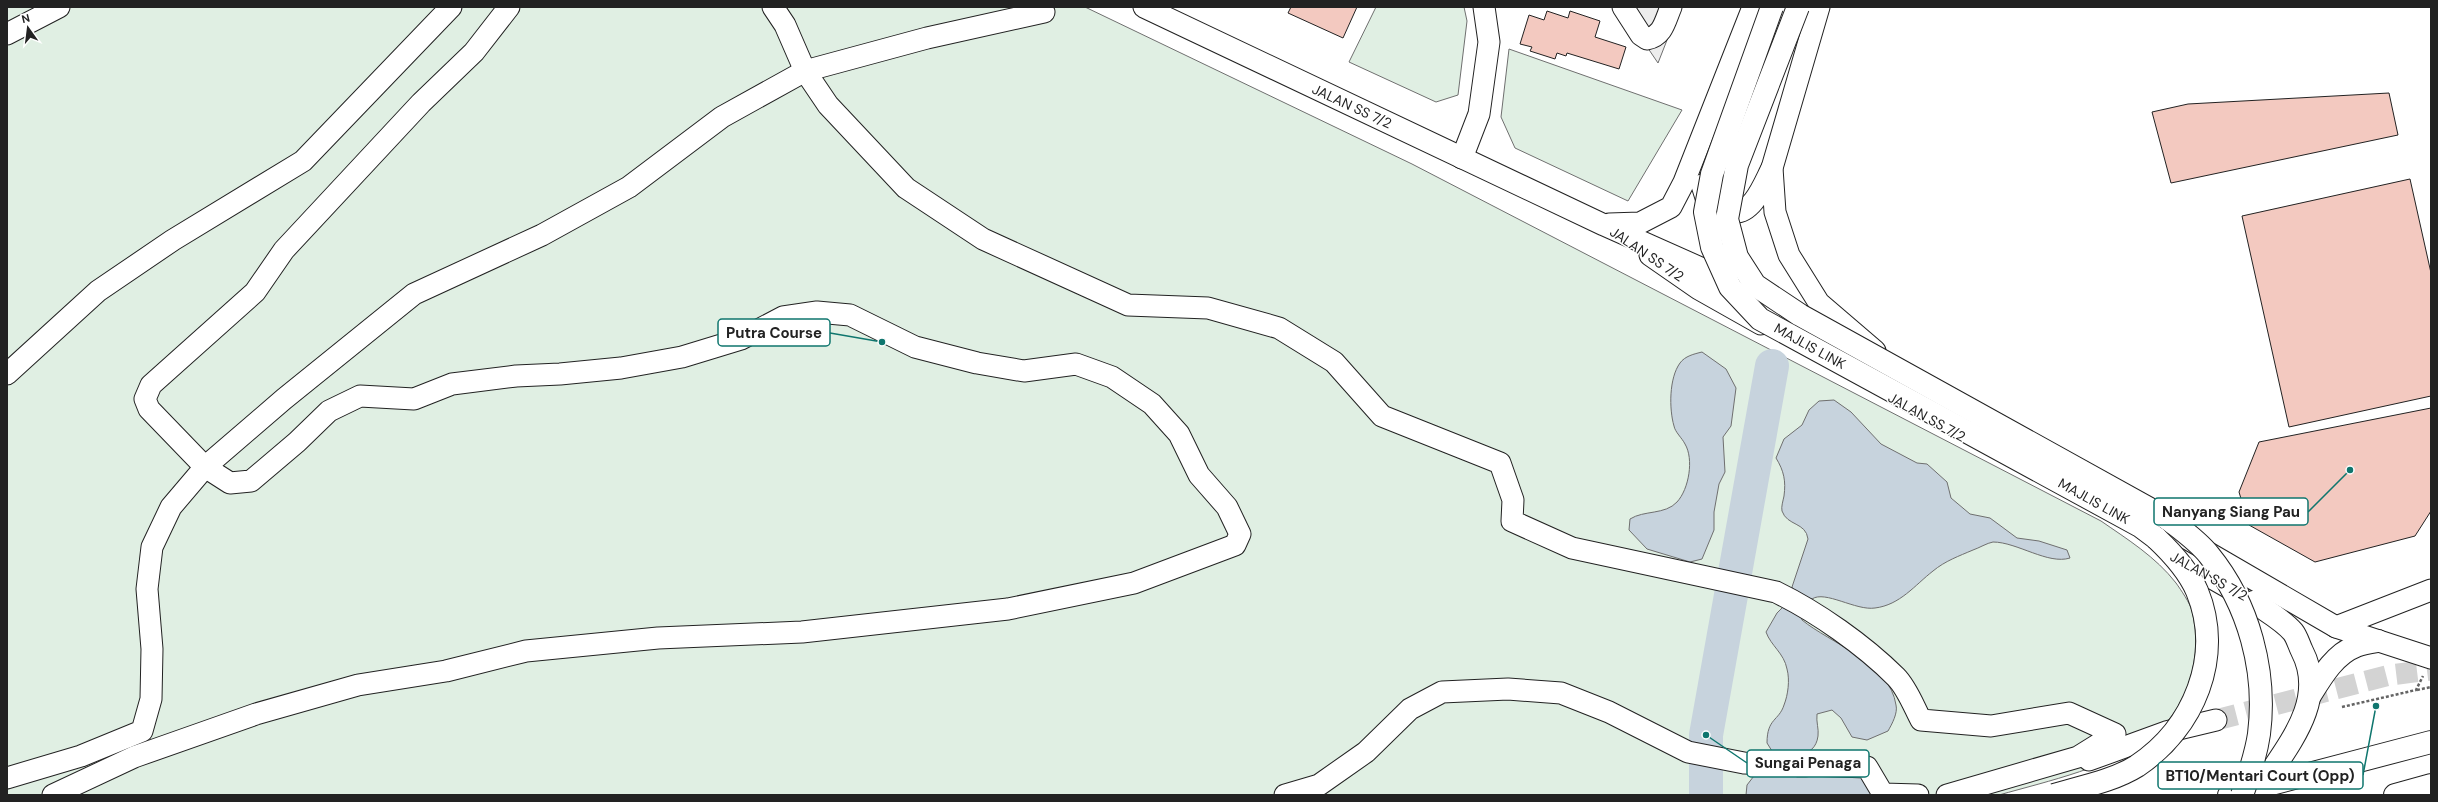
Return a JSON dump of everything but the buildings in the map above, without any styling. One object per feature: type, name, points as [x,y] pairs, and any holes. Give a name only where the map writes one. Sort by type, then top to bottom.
[{"type":"main road","name":"MAJLIS LINK","points":[[1772,7],[1712,174],[1705,212],[1712,247],[1730,287],[1760,319],[2140,526],[2156,538],[2183,568],[2196,589],[2202,604],[2207,646],[2202,680],[2185,720],[2165,743],[2137,766],[2124,773],[2054,795]]},
{"type":"main road","name":"MAJLIS LINK","points":[[1798,7],[1737,165],[1727,219],[1737,257],[1755,285],[1800,315],[2168,519],[2209,555],[2233,591],[2250,634],[2258,661],[2261,688],[2259,733],[2254,760],[2251,791]]},
{"type":"main road","points":[[2251,791],[2301,725],[2308,709],[2311,694],[2307,661],[2293,632],[2254,602]]},
{"type":"main road","points":[[2311,694],[2323,675],[2337,659],[2356,646],[2378,641]]},
{"type":"main road","points":[[2229,795],[2251,791],[2431,742]]},
{"type":"main road","points":[[2395,795],[2431,785]]},
{"type":"street","points":[[7,34],[59,7]]},
{"type":"street","points":[[7,374],[98,291],[173,240],[303,161],[451,7]]},
{"type":"street","points":[[53,795],[134,757],[256,714],[358,685],[446,671],[526,651],[658,638],[802,632],[1008,609],[1134,583],[1235,545],[1240,534],[1227,507],[1200,475],[1179,434],[1152,404],[1112,377],[1076,364],[1024,371],[977,363],[915,347],[850,315],[817,312],[783,317],[741,339],[682,357],[621,368],[560,374],[516,376],[452,384],[414,399],[360,396],[329,411],[297,442],[251,481],[230,483],[205,467],[149,409],[145,399],[151,385],[255,292],[284,250],[410,115],[474,52],[509,7]]},
{"type":"street","points":[[774,7],[785,25],[804,71],[828,105],[906,188],[982,239],[1128,305],[1208,308],[1279,328],[1334,362],[1382,416],[1500,462],[1513,500],[1512,521],[1572,548],[1752,586],[1776,592],[1805,606],[1848,637],[1897,678],[1921,720],[1991,726],[2069,712],[2115,734],[2078,757],[1947,795]]},
{"type":"street","name":"JALAN SS 7/2","points":[[1144,7],[1604,225],[1705,270],[2089,478],[2220,560],[2336,627],[2431,658]]},
{"type":"street","points":[[1462,158],[1479,114],[1489,42],[1484,7]]},
{"type":"street","points":[[1623,7],[1641,35],[1647,39],[1656,37],[1661,32],[1671,7]]},
{"type":"street","points":[[1604,225],[1640,223],[1671,207],[1684,182],[1753,7]]},
{"type":"street","points":[[1710,118],[1701,158],[1702,186],[1708,204],[1733,212],[1746,208],[1756,199],[1772,168],[1819,7]]},
{"type":"street","points":[[7,778],[81,756],[142,731],[151,699],[152,649],[147,589],[152,547],[171,507],[205,467],[284,399],[414,294],[542,235],[629,187],[722,117],[804,71],[927,38],[1044,12]]},
{"type":"street","points":[[1772,168],[1775,212],[1789,255],[1819,303],[1911,381]]},
{"type":"street","name":"JALAN SS 7/2","points":[[1604,225],[1699,289],[2254,602]]},
{"type":"street","points":[[2028,474],[2041,452]]},
{"type":"street","points":[[2166,732],[2188,700],[2195,681],[2201,649],[2198,571]]},
{"type":"street","points":[[2336,627],[2431,590]]},
{"type":"street","points":[[1285,795],[1319,785],[1366,752],[1410,709],[1442,692],[1508,689],[1561,693],[1610,712],[1688,752],[1744,763],[1867,767],[1883,794],[1918,795]]},
{"type":"street","points":[[1965,795],[2096,758],[2166,732],[2216,720]]},
{"type":"path","points":[[2416,690],[2431,658]]},
{"type":"path","points":[[2342,707],[2431,687]]},
{"type":"green space","points":[[7,7],[1085,7],[1412,164],[2101,521],[2141,549],[2160,565],[2176,583],[2187,600],[2192,611],[2196,645],[2190,679],[2176,710],[2153,735],[2137,746],[2119,756],[2079,772],[1999,795],[7,795]]},
{"type":"green space","points":[[1376,7],[1464,7],[1467,21],[1458,95],[1436,102],[1349,62]]},
{"type":"green space","points":[[1509,49],[1682,110],[1628,201],[1515,148],[1501,117]]},
{"type":"shaded area","points":[[1620,7],[1680,7],[1658,63]]},
{"type":"shaded area","points":[[1702,352],[1726,369],[1736,388],[1731,426],[1723,437],[1725,472],[1719,484],[1714,512],[1714,530],[1702,559],[1690,562],[1647,549],[1629,530],[1630,519],[1642,514],[1667,509],[1677,502],[1685,490],[1690,466],[1688,450],[1676,430],[1672,419],[1672,385],[1676,369],[1680,363],[1690,356]]},
{"type":"shaded area","points":[[1834,400],[1851,412],[1881,444],[1917,463],[1927,464],[1947,482],[1951,498],[1970,514],[1990,518],[2017,538],[2039,541],[2067,550],[2070,558],[2061,559],[2042,556],[2012,545],[1993,542],[1942,564],[1907,594],[1884,606],[1875,608],[1859,607],[1825,597],[1812,599],[1796,595],[1792,587],[1808,539],[1804,530],[1784,516],[1782,511],[1785,491],[1783,472],[1776,458],[1784,439],[1802,425],[1809,410],[1819,401]]},
{"type":"shaded area","points":[[1786,604],[1800,610],[1802,620],[1857,655],[1883,677],[1891,690],[1896,705],[1894,718],[1888,731],[1867,740],[1852,737],[1841,718],[1832,710],[1817,714],[1818,736],[1816,744],[1812,749],[1806,753],[1793,755],[1772,751],[1767,743],[1769,729],[1782,710],[1787,697],[1788,678],[1787,669],[1783,658],[1766,632],[1777,613]]},
{"type":"shaded area","points":[[1782,770],[1797,777],[1823,774],[1863,775],[1873,795],[1746,795],[1747,785],[1757,772]]},
{"type":"waterway","points":[[1706,795],[1706,735],[1772,366]]},
{"type":"tunnel","points":[[2216,720],[2390,675],[2431,670]]},
{"type":"place","name":"Putra Course","points":[[882,342]]},
{"type":"place","name":"Nanyang Siang Pau","points":[[2350,470]]},
{"type":"place","name":"BT10/Mentari Court (Opp)","points":[[2376,706]]},
{"type":"place","name":"Sungai Penaga","points":[[1706,735]]}]
